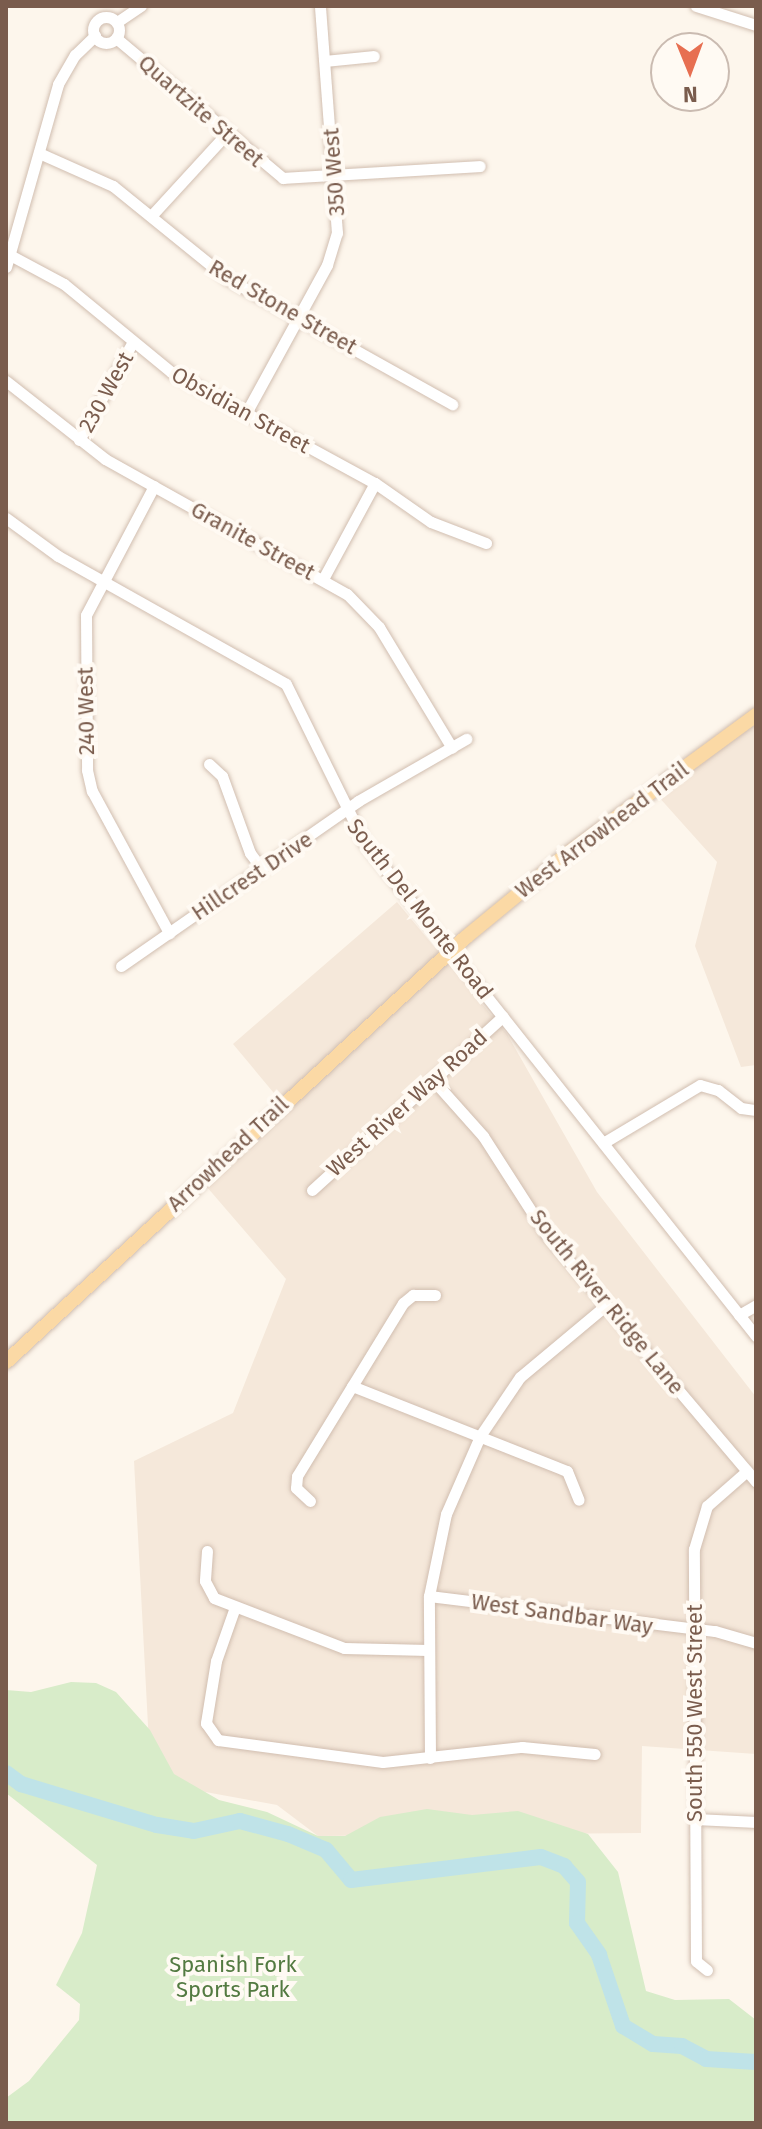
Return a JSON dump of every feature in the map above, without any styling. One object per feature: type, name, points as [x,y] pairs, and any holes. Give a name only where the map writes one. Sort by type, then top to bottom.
[{"type":"main road","name":"West Arrowhead Trail","points":[[452,950],[557,862],[756,715]]},
{"type":"main road","name":"Arrowhead Trail","points":[[8,1358],[452,950]]},
{"type":"street","points":[[117,22],[141,6]]},
{"type":"street","name":"350 West","points":[[246,413],[335,242],[336,178],[320,6]]},
{"type":"street","points":[[696,6],[756,25]]},
{"type":"street","points":[[8,261],[63,73],[95,36],[98,20],[108,17],[117,22]]},
{"type":"street","points":[[95,36],[107,43],[116,38],[117,22]]},
{"type":"street","name":"Quartzite Street","points":[[116,38],[283,178],[336,178],[480,166]]},
{"type":"street","points":[[325,61],[374,56]]},
{"type":"street","points":[[151,216],[227,133]]},
{"type":"street","name":"Red Stone Street","points":[[39,153],[100,178],[222,275],[452,404]]},
{"type":"street","name":"Obsidian Street","points":[[8,261],[64,284],[171,372],[375,483],[431,522],[486,543]]},
{"type":"street","name":"230 West","points":[[79,440],[132,343]]},
{"type":"street","name":"Granite Street","points":[[6,381],[79,440],[154,486],[323,579],[357,602],[379,627],[452,748]]},
{"type":"street","points":[[323,579],[375,483]]},
{"type":"street","name":"240 West","points":[[154,486],[85,621],[87,775],[169,933]]},
{"type":"street","name":"South Del Monte Road","points":[[6,518],[43,547],[286,684],[302,708],[345,811],[373,855],[452,950],[756,1336]]},
{"type":"street","name":"Hillcrest Drive","points":[[121,966],[345,811],[466,739]]},
{"type":"street","points":[[209,764],[222,776],[250,853],[262,869]]},
{"type":"street","name":"West River Way Road","points":[[312,1190],[503,1016]]},
{"type":"street","name":"South River Ridge Lane","points":[[434,1081],[483,1136],[546,1234],[756,1482]]},
{"type":"street","points":[[603,1143],[700,1085],[718,1090],[741,1108],[756,1110]]},
{"type":"street","points":[[310,1501],[296,1488],[297,1476],[403,1303],[413,1295],[435,1295]]},
{"type":"street","points":[[430,1758],[429,1596],[446,1514],[480,1436],[520,1377],[606,1305]]},
{"type":"street","points":[[739,1315],[756,1305]]},
{"type":"street","points":[[352,1386],[567,1471],[576,1483],[579,1500]]},
{"type":"street","name":"South 550 West Street","points":[[707,1970],[696,1961],[697,1529],[707,1506],[747,1471]]},
{"type":"street","points":[[207,1551],[207,1591],[235,1607],[344,1648],[428,1650]]},
{"type":"street","name":"West Sandbar Way","points":[[429,1596],[695,1631],[756,1643]]},
{"type":"street","points":[[235,1607],[212,1678],[206,1723],[210,1734],[218,1740],[348,1760],[430,1758],[522,1747],[595,1754]]},
{"type":"street","points":[[696,1819],[756,1822]]},
{"type":"shaded area","points":[[756,722],[756,1065],[741,1067],[695,946],[717,862],[657,795]]},
{"type":"shaded area","points":[[397,902],[507,1034],[597,1192],[756,1397],[756,1754],[642,1746],[641,1833],[318,1836],[277,1805],[151,1782],[134,1461],[233,1413],[286,1279],[200,1179],[283,1104],[233,1044]]},
{"type":"green space","name":"Spanish Fork Sports Park","points":[[71,1682],[96,1683],[116,1692],[150,1730],[174,1774],[219,1800],[267,1812],[318,1836],[345,1836],[380,1817],[427,1809],[472,1815],[518,1811],[588,1834],[618,1872],[646,1991],[675,2000],[729,1999],[756,2020],[756,2123],[6,2123],[6,2098],[29,2081],[79,2020],[80,2004],[56,1985],[82,1933],[97,1865],[6,1793],[6,1690],[31,1692]]},
{"type":"waterway","points":[[6,1773],[21,1784],[157,1825],[194,1831],[240,1821],[288,1834],[326,1850],[351,1880],[541,1857],[564,1866],[578,1882],[577,1923],[599,1955],[623,2026],[653,2044],[682,2046],[706,2059],[756,2062]]}]
